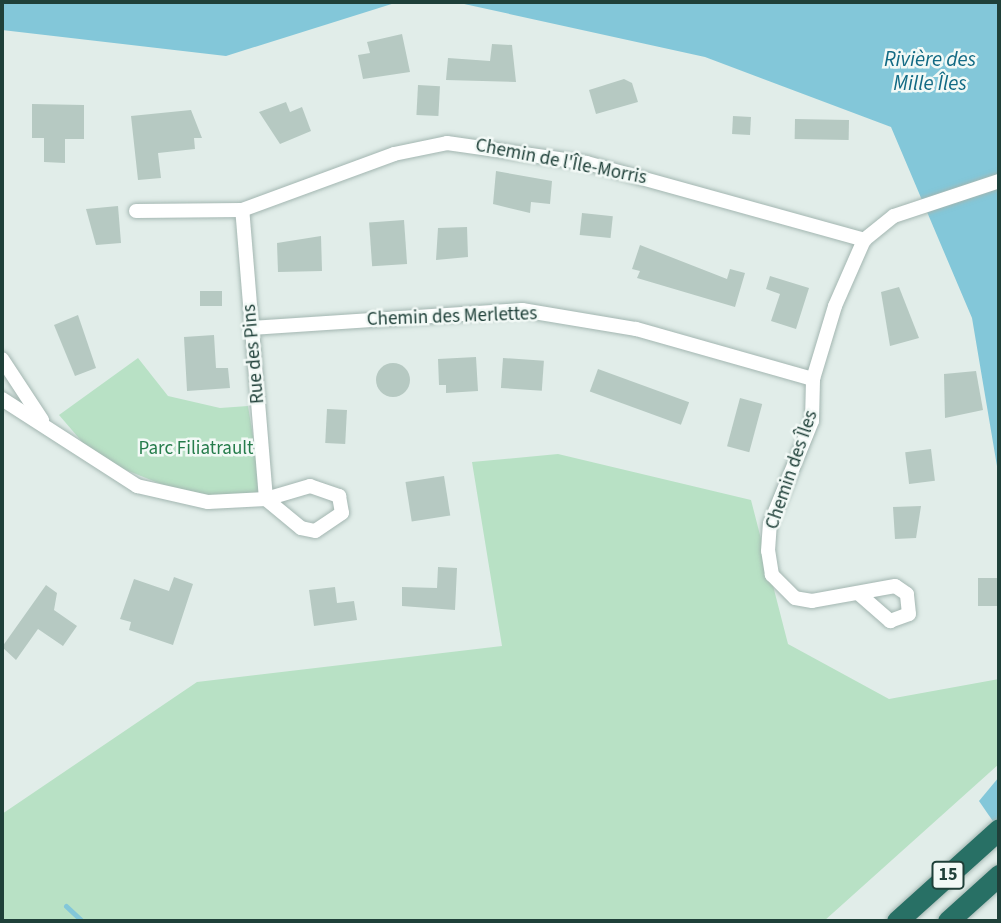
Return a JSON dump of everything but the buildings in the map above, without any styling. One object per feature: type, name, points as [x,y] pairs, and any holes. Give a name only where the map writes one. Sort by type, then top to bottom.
[{"type":"highway","name":"15","points":[[897,921],[999,829]]},
{"type":"highway","name":"15","points":[[948,921],[999,875]]},
{"type":"street","name":"Chemin de l'Île-Morris","points":[[136,211],[242,210],[394,154],[447,142],[587,163],[789,216],[863,240]]},
{"type":"street","points":[[863,240],[901,212],[999,181]]},
{"type":"street","name":"Rue des Pins","points":[[242,210],[266,499]]},
{"type":"street","name":"Chemin des Îles","points":[[858,593],[795,598],[772,575],[770,524],[812,421],[813,380],[863,240]]},
{"type":"street","name":"Chemin des Merlettes","points":[[251,328],[522,310],[636,329],[813,380]]},
{"type":"street","points":[[2,359],[42,420]]},
{"type":"street","points":[[2,399],[42,420],[137,486],[208,502],[266,499],[329,488],[339,496],[342,513],[315,531],[301,528],[266,499]]},
{"type":"green space","name":"Parc Filiatrault","points":[[138,358],[168,396],[220,408],[248,406],[263,496],[191,496],[96,458],[59,415]]},
{"type":"green space","points":[[558,454],[751,500],[788,644],[889,699],[999,679],[999,764],[824,921],[2,921],[2,814],[197,682],[502,646],[472,462]]},
{"type":"water","points":[[2,2],[398,2],[226,56],[2,30]]},
{"type":"water","name":"Rivière des Mille Îles","points":[[455,2],[999,2],[999,478],[972,318],[891,127],[705,57]]},
{"type":"water","points":[[999,777],[999,830],[979,801]]},
{"type":"waterway","points":[[66,906],[82,921]]}]
